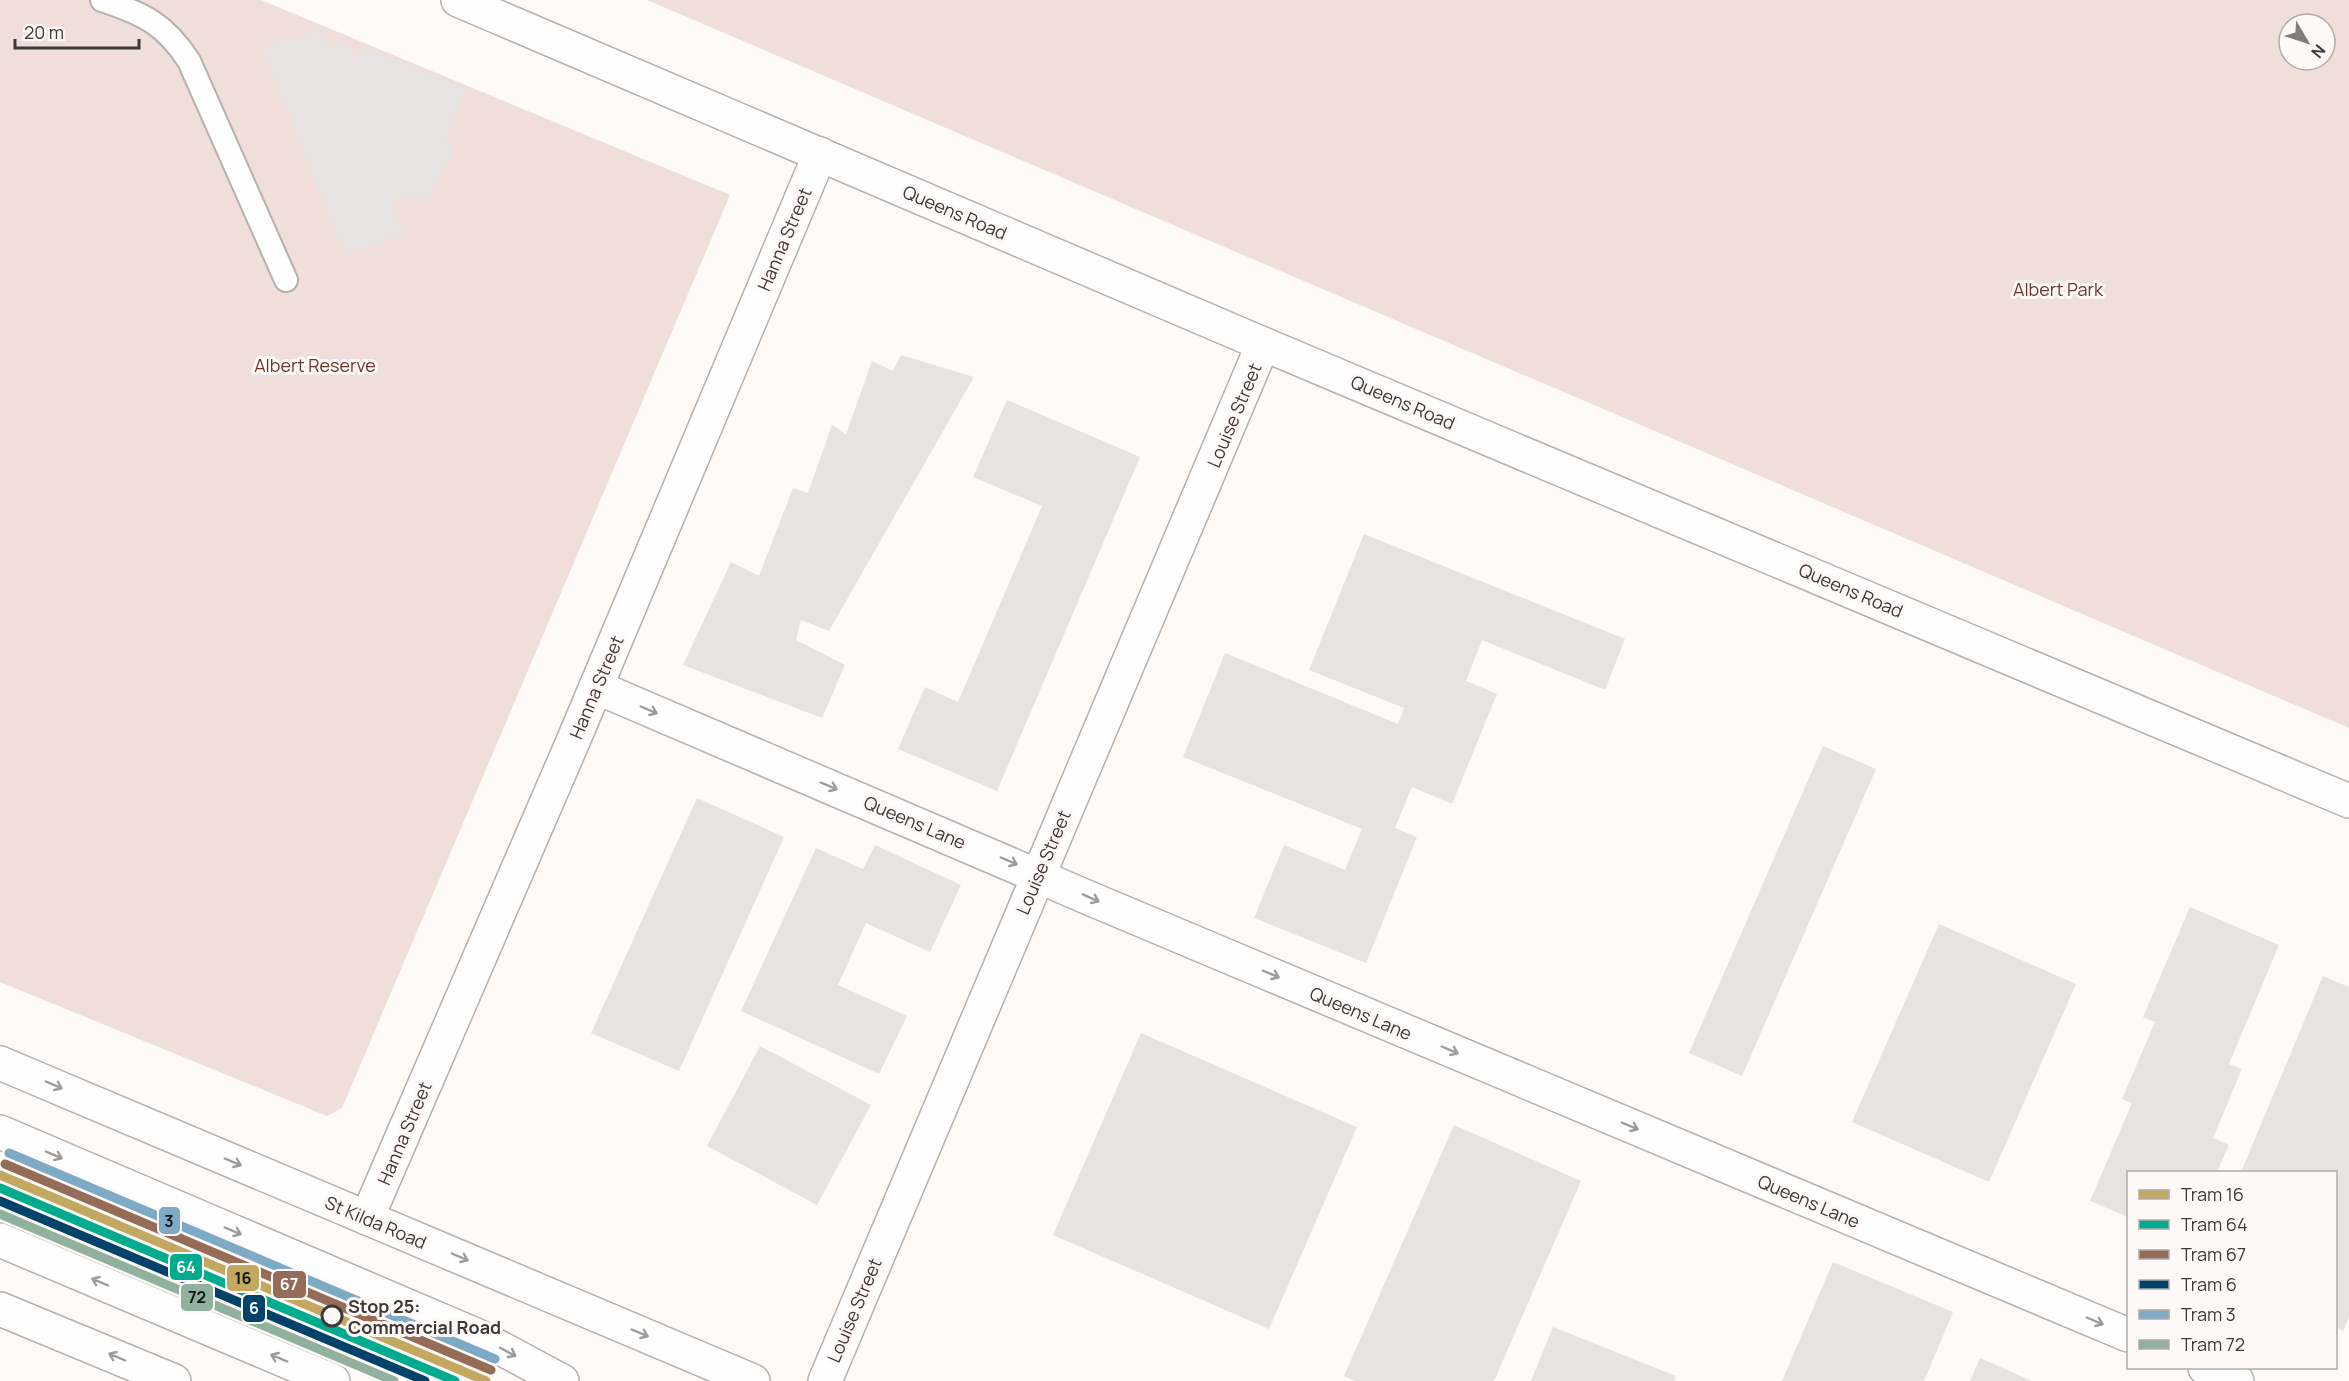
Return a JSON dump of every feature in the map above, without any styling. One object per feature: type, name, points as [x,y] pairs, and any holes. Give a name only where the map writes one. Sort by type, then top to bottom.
[{"type":"main road","name":"Queens Road","points":[[458,0],[1263,344],[2349,801]]},
{"type":"main road","name":"Hanna Street","points":[[367,1218],[596,687],[820,154]]},
{"type":"main road","name":"Louise Street","points":[[825,1381],[1263,344]]},
{"type":"main road","name":"Queens Lane","points":[[596,687],[1038,874],[1096,901],[2127,1335]]},
{"type":"main road","name":"St Kilda Road","points":[[0,1063],[753,1381]]},
{"type":"main road","points":[[0,1132],[478,1336],[562,1381]]},
{"type":"main road","points":[[0,1240],[333,1381]]},
{"type":"main road","points":[[0,1309],[174,1381]]},
{"type":"main road","points":[[2207,1369],[2237,1381]]},
{"type":"lane","points":[[102,0],[155,23],[174,38],[189,61],[285,280]]},
{"type":"lane","points":[[0,1189],[459,1381]]},
{"type":"green space","name":"Albert Reserve","points":[[0,0],[261,0],[730,195],[342,1108],[327,1116],[0,982]]},
{"type":"green space","name":"Albert Park","points":[[647,0],[2349,0],[2349,728]]},
{"type":"building","points":[[321,30],[329,48],[346,40],[354,56],[366,49],[466,89],[445,142],[454,147],[427,199],[413,195],[391,201],[404,233],[345,256],[262,47]]},
{"type":"building","points":[[901,355],[974,377],[829,631],[801,620],[796,640],[845,665],[822,718],[683,665],[731,562],[759,576],[793,488],[808,493],[832,425],[846,434],[872,361],[893,371]]},
{"type":"building","points":[[1007,400],[1140,457],[997,791],[898,749],[925,687],[958,702],[1042,506],[973,477]]},
{"type":"building","points":[[1364,534],[1625,639],[1605,690],[1482,640],[1466,681],[1497,694],[1452,804],[1412,787],[1395,828],[1417,837],[1366,963],[1254,918],[1284,845],[1345,870],[1362,829],[1183,757],[1225,653],[1398,724],[1404,708],[1309,670]]},
{"type":"building","points":[[1823,746],[1876,769],[1742,1076],[1689,1053]]},
{"type":"building","points":[[697,798],[784,837],[679,1071],[591,1033]]},
{"type":"building","points":[[875,845],[961,885],[930,952],[866,923],[838,985],[907,1016],[879,1074],[741,1011],[816,848],[863,869]]},
{"type":"building","points":[[2190,907],[2279,945],[2229,1064],[2242,1069],[2213,1138],[2229,1145],[2217,1171],[2127,1171],[2127,1217],[2090,1201],[2132,1103],[2122,1099],[2155,1022],[2143,1017]]},
{"type":"building","points":[[1939,924],[2076,984],[1989,1182],[1852,1122]]},
{"type":"building","points":[[2323,976],[2349,987],[2349,1317],[2343,1331],[2337,1328],[2337,1171],[2241,1171]]},
{"type":"building","points":[[1141,1033],[1357,1127],[1269,1329],[1053,1235]]},
{"type":"building","points":[[760,1046],[871,1105],[817,1205],[707,1146]]},
{"type":"building","points":[[1454,1125],[1581,1181],[1494,1381],[1355,1381],[1344,1376]]},
{"type":"building","points":[[1833,1262],[1953,1312],[1924,1381],[1782,1381]]},
{"type":"building","points":[[1553,1327],[1676,1376],[1674,1381],[1531,1381]]},
{"type":"building","points":[[1980,1358],[2032,1381],[1970,1381]]},
{"type":"tram line","name":"3","points":[[9,1153],[495,1359]]},
{"type":"tram line","name":"67","points":[[5,1164],[491,1370]]},
{"type":"tram line","name":"16","points":[[0,1175],[486,1381]]},
{"type":"tram line","name":"64","points":[[0,1188],[455,1381]]},
{"type":"tram line","name":"6","points":[[0,1201],[425,1381]]},
{"type":"tram line","name":"72","points":[[0,1214],[394,1381]]},
{"type":"place","name":"Stop 25: Commercial Road","points":[[332,1316]]}]
